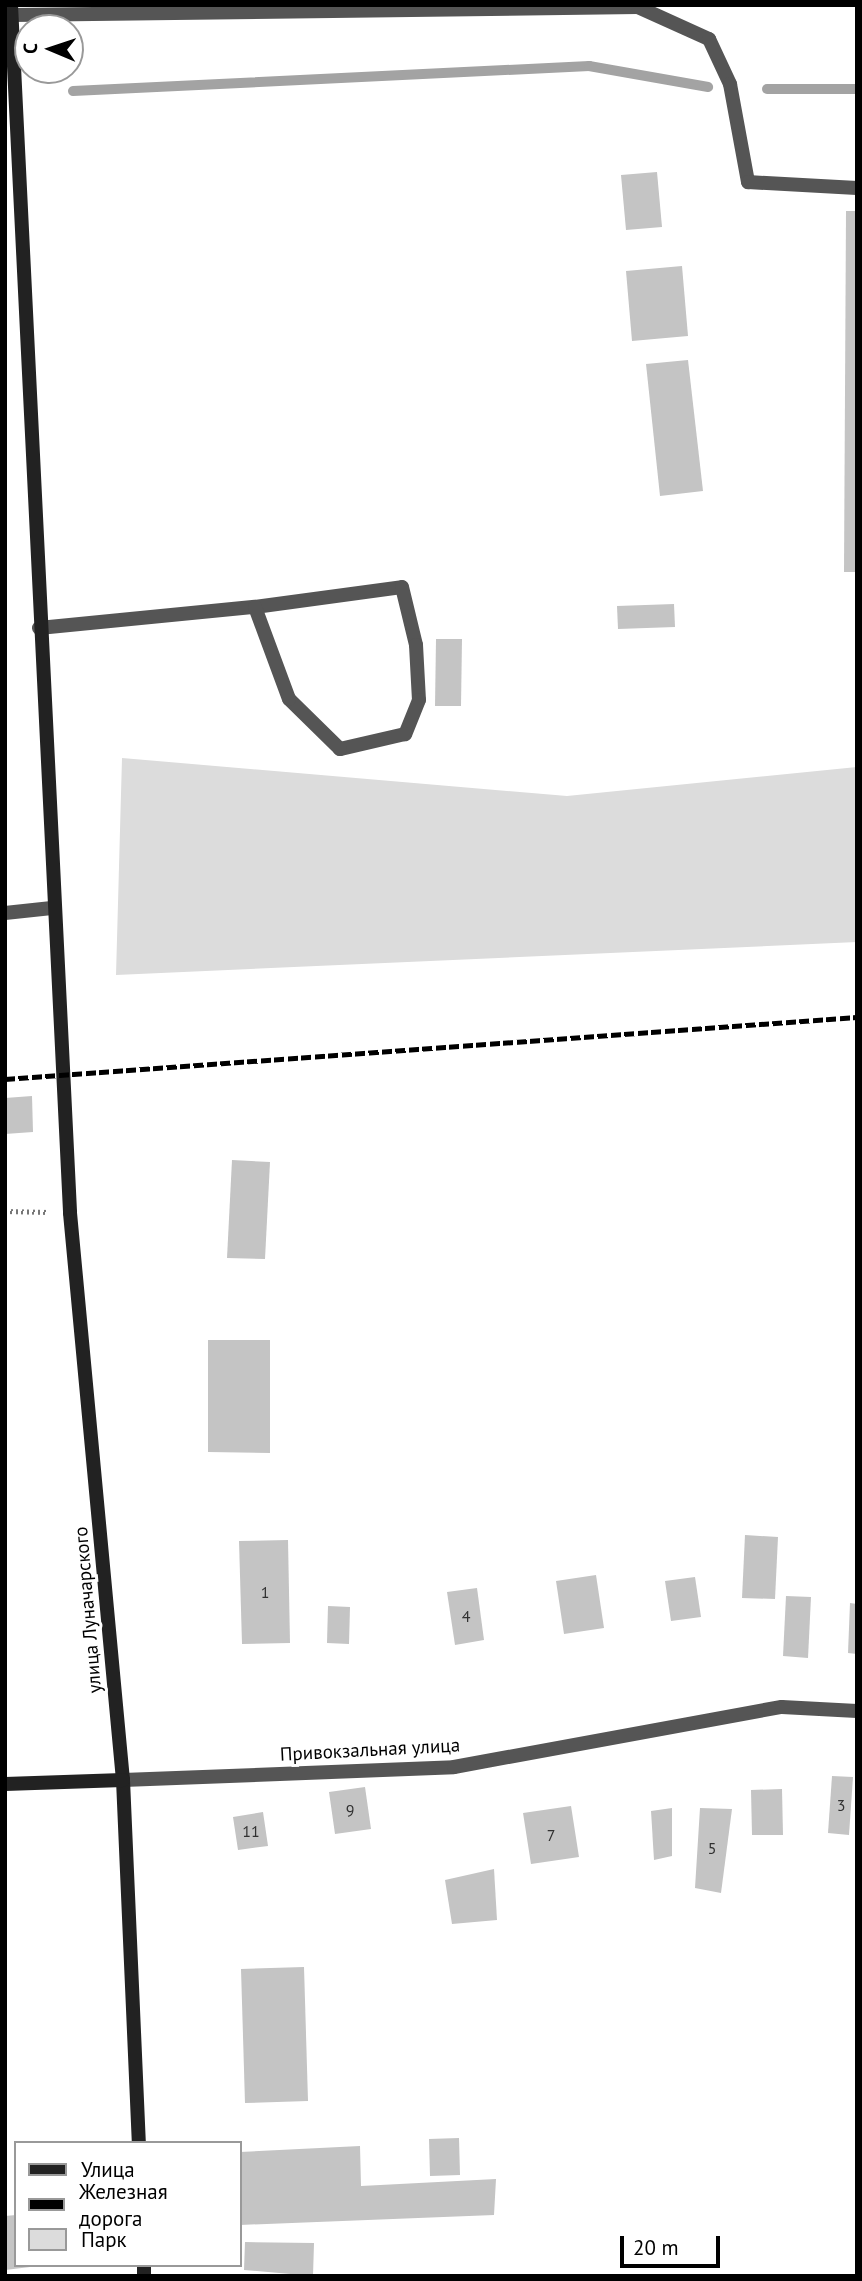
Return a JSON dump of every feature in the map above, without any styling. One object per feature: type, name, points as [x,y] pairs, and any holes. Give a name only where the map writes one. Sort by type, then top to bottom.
[{"type":"main road","name":"улица Луначарского","points":[[11,10],[52,908],[70,1213],[123,1780],[139,2141]]},
{"type":"main road","name":"Привокзальная улица","points":[[5,1784],[123,1780]]},
{"type":"street","points":[[11,10],[638,8],[709,38],[730,84],[748,182],[857,188]]},
{"type":"street","points":[[39,628],[255,607],[402,587],[416,645],[419,701],[405,734],[340,749],[289,699],[255,607]]},
{"type":"street","points":[[5,913],[52,908]]},
{"type":"street","name":"Привокзальная улица","points":[[123,1780],[454,1767],[782,1707],[857,1711]]},
{"type":"path","points":[[5,1211],[70,1213]]},
{"type":"green space","points":[[122,758],[567,796],[857,767],[857,942],[116,975]]},
{"type":"building","points":[[657,172],[662,227],[626,230],[621,175]]},
{"type":"building","points":[[846,211],[857,211],[857,572],[844,572]]},
{"type":"building","points":[[682,266],[688,336],[632,341],[626,271]]},
{"type":"building","points":[[688,360],[703,491],[660,496],[646,364]]},
{"type":"building","points":[[674,604],[675,627],[618,629],[617,606]]},
{"type":"building","points":[[436,639],[462,639],[461,706],[435,706]]},
{"type":"building","points":[[32,1096],[33,1132],[5,1134],[5,1098]]},
{"type":"building","points":[[232,1160],[270,1162],[265,1259],[227,1258]]},
{"type":"building","points":[[208,1340],[270,1340],[270,1453],[208,1452]]},
{"type":"building","points":[[745,1535],[778,1537],[775,1599],[742,1598]]},
{"type":"building","points":[[288,1540],[290,1643],[242,1644],[239,1541]]},
{"type":"building","points":[[596,1575],[604,1628],[564,1634],[556,1581]]},
{"type":"building","points":[[695,1577],[701,1617],[671,1621],[665,1581]]},
{"type":"building","points":[[477,1588],[484,1640],[455,1645],[447,1592]]},
{"type":"building","points":[[786,1596],[811,1597],[808,1658],[783,1656]]},
{"type":"building","points":[[850,1603],[857,1604],[857,1654],[848,1653]]},
{"type":"building","points":[[328,1606],[350,1607],[349,1644],[327,1643]]},
{"type":"building","points":[[832,1776],[853,1777],[849,1835],[828,1833]]},
{"type":"building","points":[[365,1787],[371,1829],[335,1834],[329,1792]]},
{"type":"building","points":[[782,1789],[783,1835],[752,1835],[751,1790]]},
{"type":"building","points":[[571,1806],[579,1857],[531,1864],[523,1813]]},
{"type":"building","points":[[672,1808],[672,1856],[654,1860],[651,1811]]},
{"type":"building","points":[[700,1808],[732,1809],[721,1893],[695,1888]]},
{"type":"building","points":[[263,1812],[268,1846],[238,1850],[233,1817]]},
{"type":"building","points":[[494,1869],[497,1920],[452,1924],[445,1880]]},
{"type":"building","points":[[304,1967],[308,2101],[245,2103],[241,1969]]},
{"type":"building","points":[[459,2138],[460,2175],[430,2176],[429,2139]]},
{"type":"building","points":[[360,2146],[361,2186],[496,2179],[494,2215],[242,2225],[242,2152]]},
{"type":"building","points":[[14,2215],[14,2267],[30,2267],[5,2270],[5,2216]]},
{"type":"building","points":[[245,2242],[314,2243],[313,2276],[244,2270]]},
{"type":"waterway","points":[[73,91],[589,66],[708,87]]},
{"type":"waterway","points":[[767,89],[857,89]]},
{"type":"railway","points":[[5,1079],[857,1017]]}]
